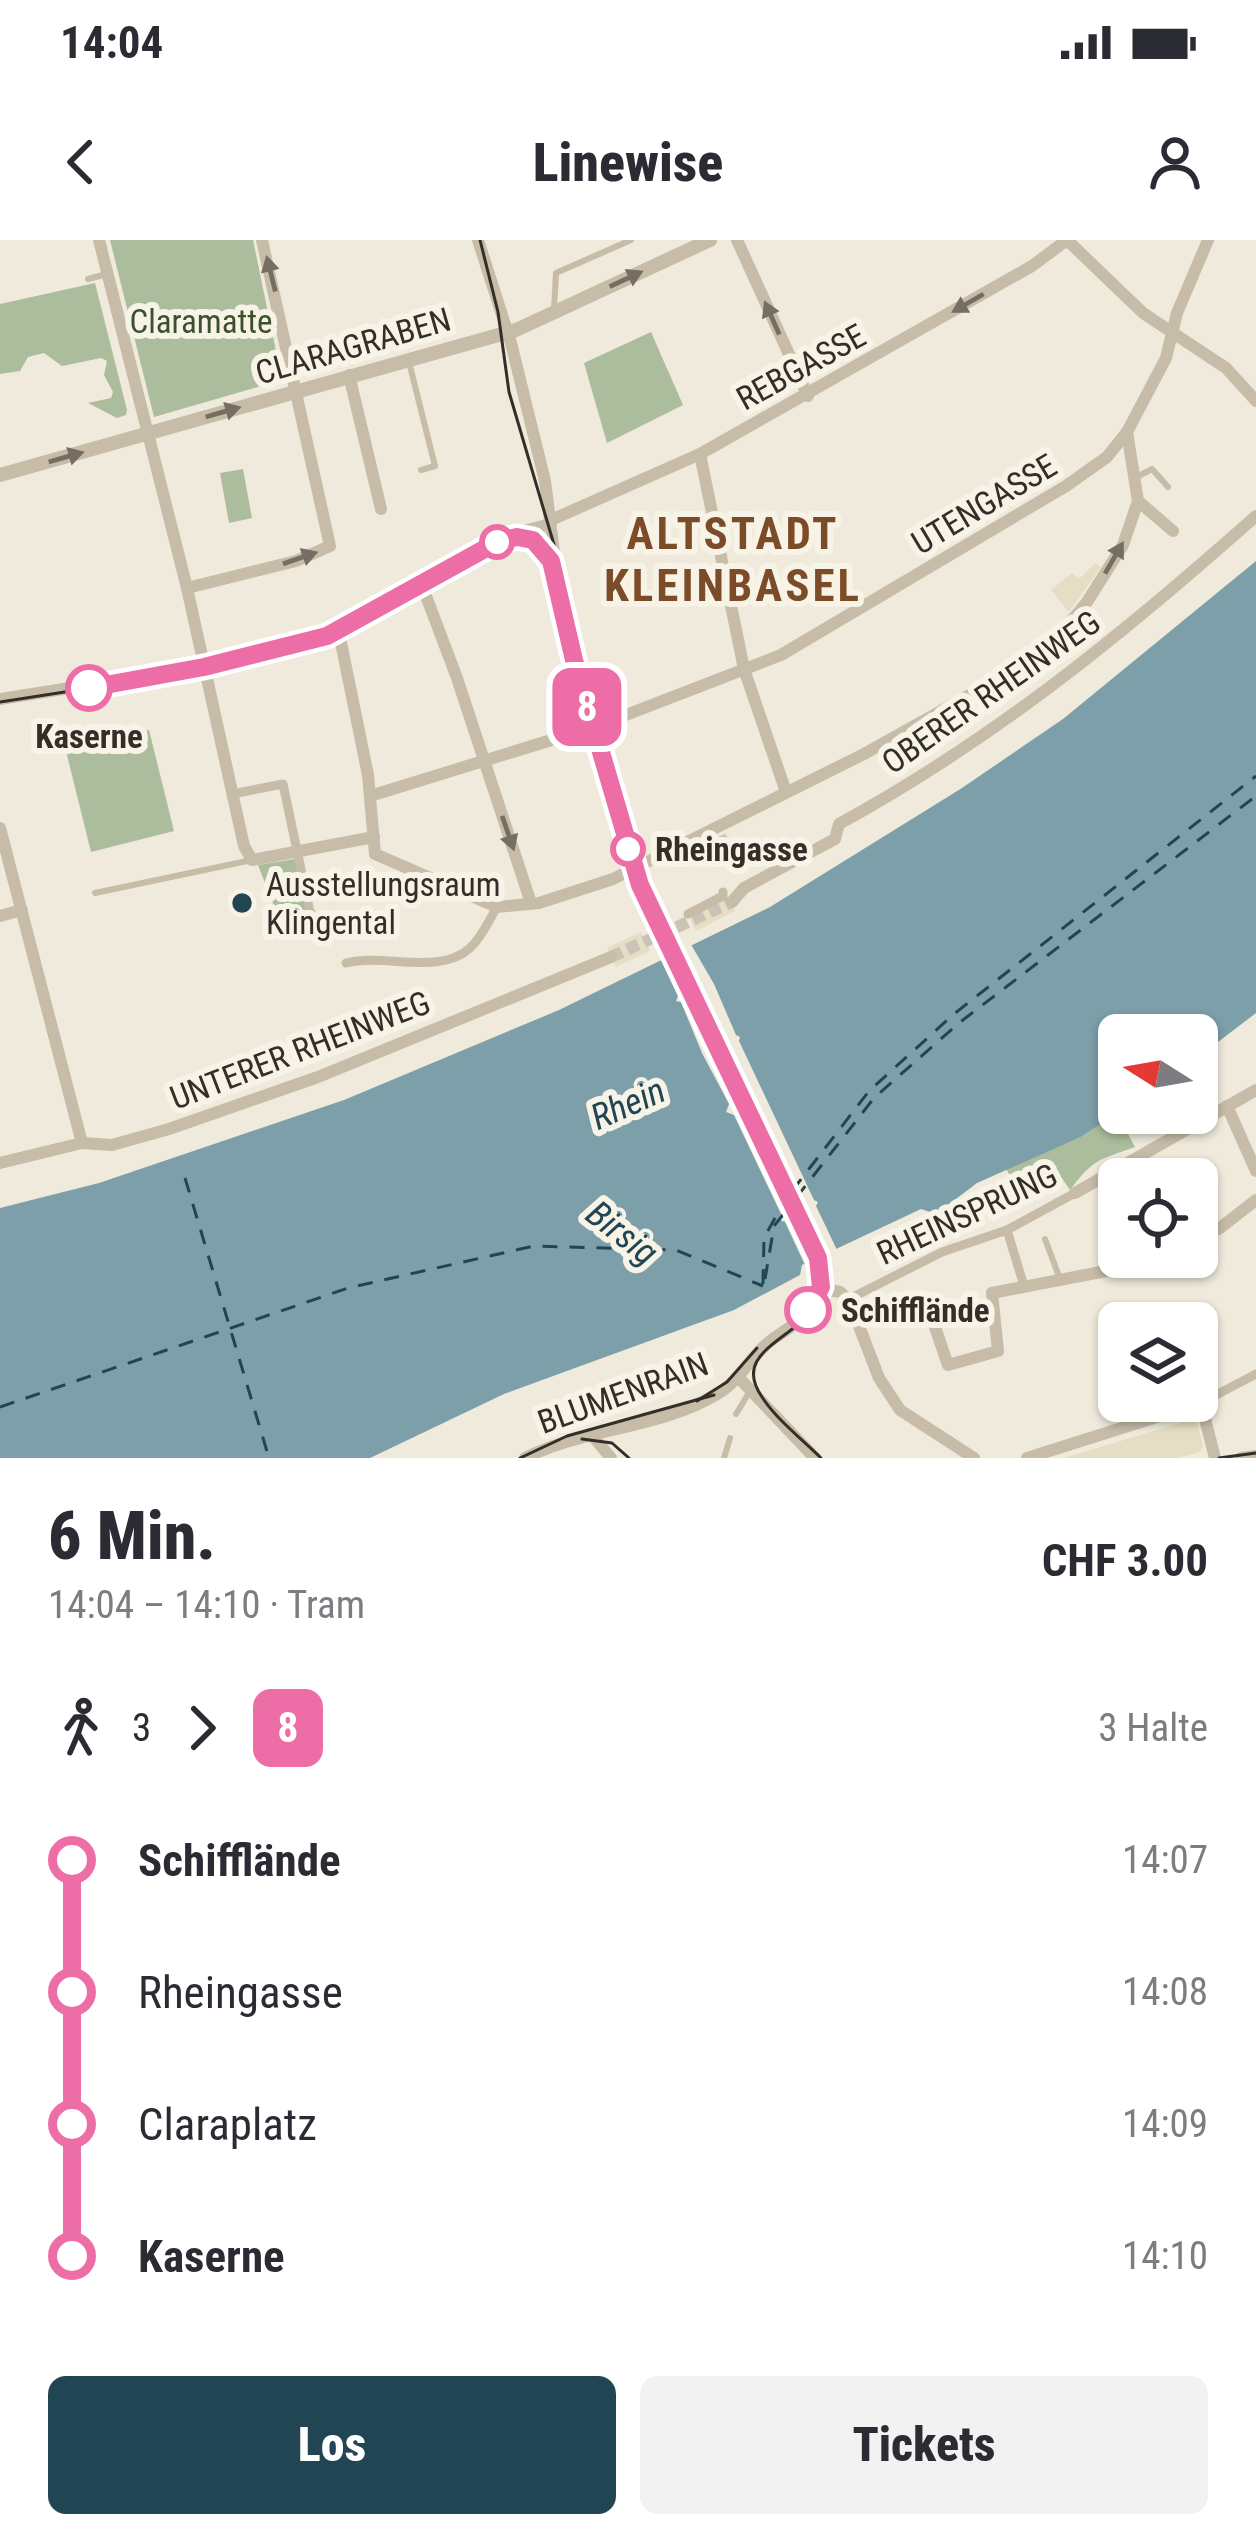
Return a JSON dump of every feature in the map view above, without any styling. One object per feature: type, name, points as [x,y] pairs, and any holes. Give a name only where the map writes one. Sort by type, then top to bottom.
[{"type":"street","points":[[99,240],[187,588],[244,846],[252,860],[374,837]]},
{"type":"street","points":[[187,588],[296,561],[330,546],[262,240]]},
{"type":"street","points":[[478,240],[545,481],[566,613],[637,866],[824,1267],[824,1289],[814,1309],[763,1348],[738,1377],[814,1458]]},
{"type":"street","points":[[737,240],[808,396]]},
{"type":"street","points":[[1067,240],[1143,313],[1213,356],[1256,401]]},
{"type":"street","name":"REBGASSE","points":[[0,698],[204,664],[338,628],[500,537],[548,525],[700,454],[1033,266],[1067,240]]},
{"type":"street","name":"UTENGASSE","points":[[370,796],[596,726],[800,646],[1066,486],[1107,457],[1126,432],[1166,358],[1177,313],[1208,240]]},
{"type":"street","name":"CLARAGRABEN","points":[[0,476],[507,332],[702,242]]},
{"type":"street","points":[[349,375],[379,480],[382,509]]},
{"type":"street","points":[[338,628],[359,723],[375,854],[497,907],[531,902],[591,887],[717,831],[993,682],[1066,627],[1111,565],[1138,501],[1126,432]]},
{"type":"street","points":[[700,454],[744,669],[786,792]]},
{"type":"street","points":[[1138,501],[1173,531]]},
{"type":"street","name":"OBERER RHEINWEG","points":[[744,888],[835,839],[839,824],[951,760],[1019,714],[1144,615],[1256,516]]},
{"type":"street","points":[[420,580],[458,678],[531,902]]},
{"type":"street","points":[[232,794],[283,784],[310,912],[333,934]]},
{"type":"street","points":[[0,828],[82,1143]]},
{"type":"street","points":[[688,914],[744,888],[736,870]]},
{"type":"street","points":[[346,963],[393,958],[410,964],[458,956],[478,938],[497,907]]},
{"type":"street","points":[[0,916],[22,910]]},
{"type":"street","name":"UNTERER RHEINWEG","points":[[0,1163],[82,1143],[112,1145],[318,1077],[611,957]]},
{"type":"street","name":"RHEINSPRUNG","points":[[855,1296],[943,1252],[1007,1230],[1256,1090]]},
{"type":"street","points":[[1227,1106],[1256,1171]]},
{"type":"street","points":[[1218,1229],[1256,1200]]},
{"type":"street","points":[[1007,1230],[1024,1286]]},
{"type":"street","points":[[992,1293],[1098,1272]]},
{"type":"street","points":[[824,1289],[840,1292],[849,1300],[879,1378],[900,1411],[974,1458]]},
{"type":"street","points":[[992,1293],[1005,1309]]},
{"type":"street","points":[[935,1327],[948,1365],[998,1351],[992,1293]]},
{"type":"street","points":[[1218,1394],[1256,1374]]},
{"type":"street","name":"BLUMENRAIN","points":[[525,1458],[705,1400],[738,1377]]},
{"type":"street","points":[[1027,1458],[1141,1422]]},
{"type":"street","points":[[1206,1422],[1215,1458]]},
{"type":"street","points":[[591,1434],[611,1458]]},
{"type":"street","points":[[1240,1458],[1256,1456]]},
{"type":"lane","points":[[554,312],[556,273],[632,240]]},
{"type":"lane","points":[[88,279],[107,274]]},
{"type":"lane","points":[[408,358],[435,466],[421,470]]},
{"type":"lane","points":[[1133,478],[1153,469],[1168,487]]},
{"type":"lane","points":[[95,893],[252,860]]},
{"type":"lane","points":[[1045,1239],[1060,1279]]},
{"type":"lane","points":[[736,1414],[750,1391]]},
{"type":"lane","points":[[724,1458],[730,1438]]},
{"type":"green space","name":"Claramatte","points":[[110,240],[253,240],[282,380],[154,417]]},
{"type":"green space","points":[[95,283],[127,410],[117,418],[88,403],[111,398],[113,392],[104,375],[107,361],[101,358],[62,366],[44,353],[28,357],[20,371],[0,374],[0,304]]},
{"type":"green space","points":[[651,332],[683,405],[607,443],[584,363]]},
{"type":"green space","points":[[243,469],[252,518],[229,523],[220,473]]},
{"type":"green space","points":[[149,730],[174,831],[91,852],[66,751]]},
{"type":"green space","points":[[295,859],[309,916],[281,924],[258,865]]},
{"type":"green space","points":[[1098,1126],[1098,1134],[1128,1134],[1135,1147],[1098,1158],[1070,1190],[1059,1174],[1035,1187],[1027,1172],[1013,1180],[1006,1169]]},
{"type":"shaded area","points":[[1095,563],[1101,567],[1069,612],[1051,590],[1072,573],[1079,579]]},
{"type":"shaded area","points":[[723,890],[735,911],[696,931],[686,911]]},
{"type":"shaded area","points":[[641,932],[650,951],[616,967],[607,948]]},
{"type":"shaded area","points":[[1183,1422],[1197,1424],[1203,1445],[1200,1452],[1178,1458],[1064,1458]]},
{"type":"water","points":[[1256,561],[1256,1013],[1218,1042],[1218,1014],[1098,1014],[1098,1126],[977,1183],[936,1214],[921,1209],[802,1265],[800,1275],[734,1310],[504,1394],[370,1458],[0,1458],[0,1208],[99,1183],[344,1100],[559,1010],[770,907],[1063,719]]},
{"type":"pier","points":[[689,941],[740,1037],[837,1250],[805,1265],[734,1115],[726,1112],[729,1104],[681,1002],[676,1001],[678,996],[659,955]]},
{"type":"ferry route","points":[[792,1191],[869,1091],[954,1014],[1256,776]]},
{"type":"ferry route","points":[[796,1198],[874,1098],[959,1023],[1256,796]]},
{"type":"ferry route","points":[[185,1178],[269,1458]]},
{"type":"ferry route","points":[[763,1284],[764,1238],[786,1198]]},
{"type":"ferry route","points":[[765,1279],[774,1226],[791,1205]]},
{"type":"ferry route","points":[[0,1407],[348,1288],[534,1246],[676,1250],[763,1286]]},
{"type":"tunnel","points":[[720,836],[736,870]]},
{"type":"tunnel","points":[[611,957],[732,902]]},
{"type":"tram line","points":[[480,240],[498,312],[509,392],[640,865],[828,1271],[824,1293],[813,1311],[766,1350],[756,1363],[754,1378],[775,1414],[821,1458]]},
{"type":"tram line","points":[[0,702],[142,680],[312,641],[339,631],[508,538],[536,543],[553,567]]},
{"type":"tram line","name":"8","points":[[89,688],[312,641],[339,631],[499,541],[529,538],[545,549],[640,885],[818,1258],[821,1287],[808,1310]]},
{"type":"tram line","points":[[697,1401],[727,1382],[757,1348]]},
{"type":"tram line","points":[[520,1458],[567,1436],[714,1395]]},
{"type":"tram line","points":[[582,1439],[612,1443],[629,1458]]},
{"type":"tram line","points":[[1219,1458],[1256,1453]]},
{"type":"place","name":"Kaserne","points":[[89,688]]},
{"type":"place","name":"Rheingasse","points":[[628,849]]},
{"type":"place","name":"Ausstellungsraum Klingental","points":[[242,903]]},
{"type":"place","name":"Schifflände","points":[[808,1310]]},
{"type":"district","name":"ALTSTADT KLEINBASEL","points":[[733,559]]},
{"type":"water label","name":"Rhein","points":[[628,1104]]},
{"type":"water label","name":"Birsig","points":[[622,1233]]}]
